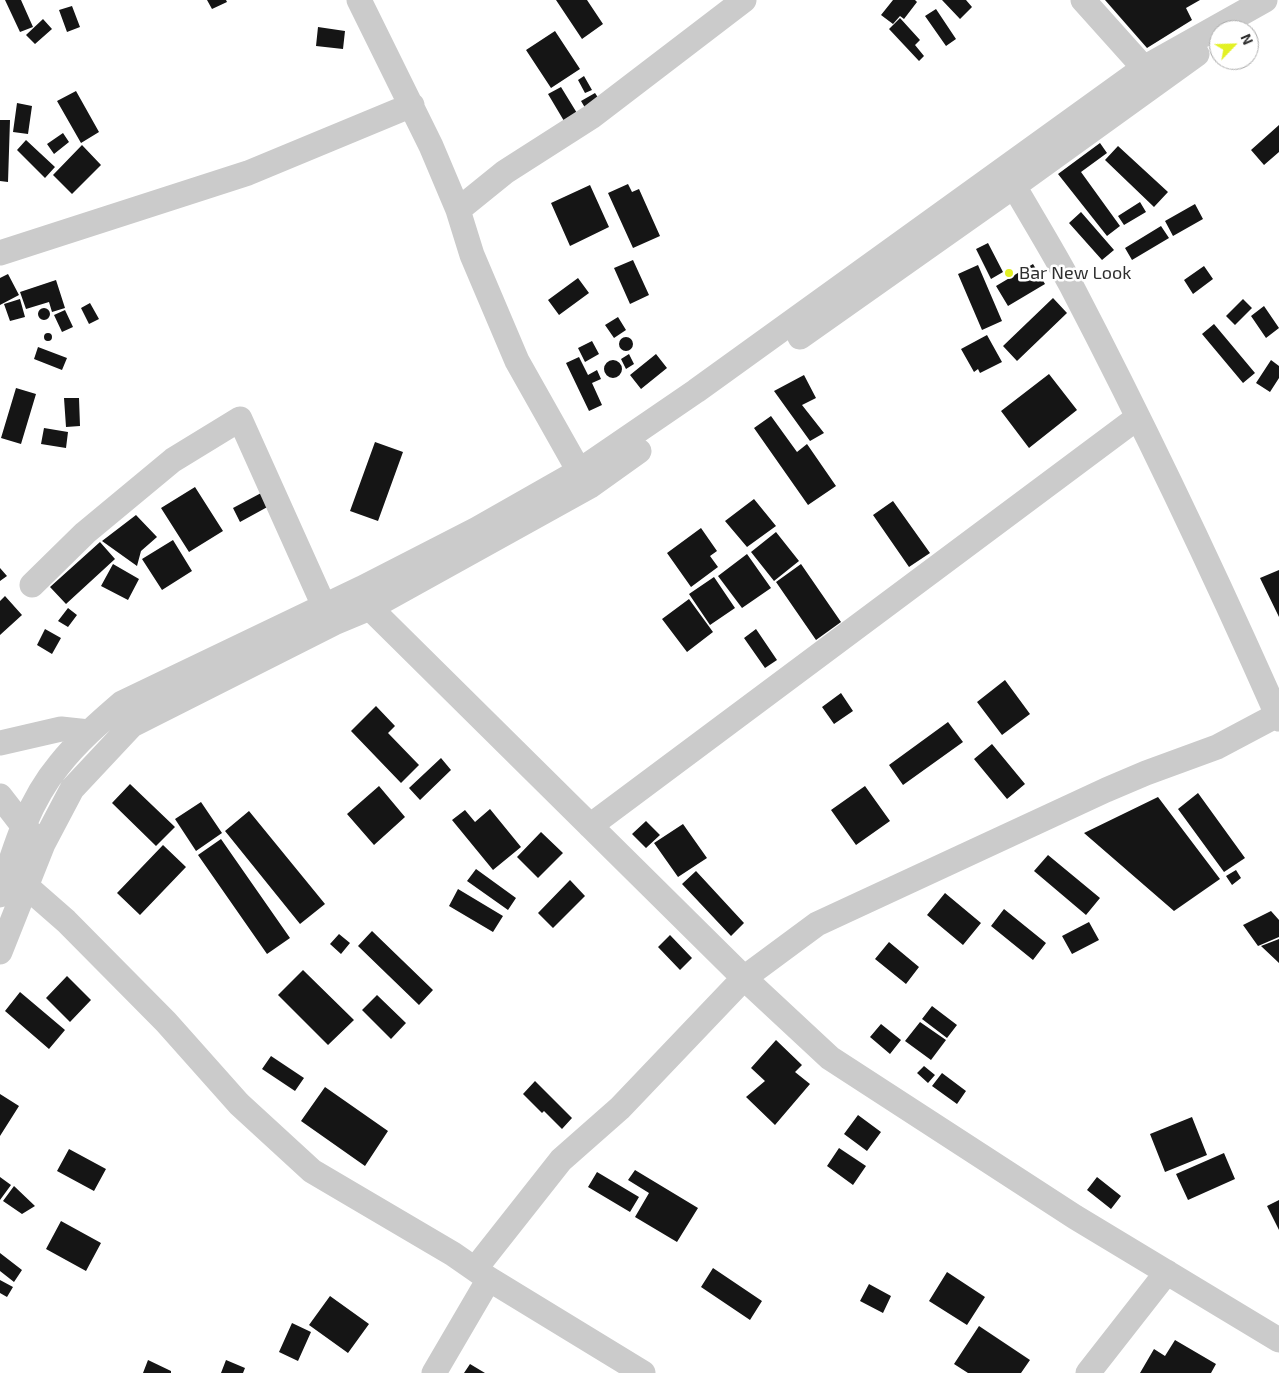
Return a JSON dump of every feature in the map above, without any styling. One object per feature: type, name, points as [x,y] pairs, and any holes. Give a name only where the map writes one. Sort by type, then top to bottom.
[{"type":"street","points":[[359,0],[412,105],[458,210],[472,255],[517,361],[579,471]]},
{"type":"street","points":[[458,210],[505,172],[591,117],[744,0]]},
{"type":"street","points":[[1083,0],[1144,68]]},
{"type":"street","points":[[0,894],[17,842],[39,795],[58,765],[89,732],[122,703],[324,606],[477,529],[579,471],[696,391],[1144,68],[1264,0]]},
{"type":"street","points":[[1242,20],[1269,0]]},
{"type":"street","points":[[0,952],[43,844],[72,789],[132,725],[334,623],[370,608],[590,486],[1014,186],[1209,44]]},
{"type":"street","points":[[0,252],[248,173],[412,105]]},
{"type":"street","points":[[434,1373],[482,1274],[560,1160],[620,1108],[744,978],[817,924],[1106,790],[1217,747],[1278,716],[1193,530],[1070,283],[1014,186]]},
{"type":"street","points":[[590,826],[1137,418]]},
{"type":"street","points":[[32,585],[84,533],[173,460],[240,419],[324,606]]},
{"type":"street","points":[[370,608],[744,978],[830,1058],[1075,1217],[1279,1340]]},
{"type":"street","points":[[0,743],[61,729],[89,732]]},
{"type":"street","points":[[0,796],[24,827],[43,844]]},
{"type":"street","points":[[26,886],[66,921],[166,1022],[239,1104],[312,1171],[453,1254],[482,1274],[643,1373]]},
{"type":"street","points":[[1088,1373],[1167,1272]]},
{"type":"building","points":[[5,0],[21,0],[33,27],[20,32]]},
{"type":"building","points":[[207,0],[226,0],[227,2],[212,9]]},
{"type":"building","points":[[556,0],[587,0],[603,24],[582,39]]},
{"type":"building","points":[[893,0],[915,0],[917,2],[904,19],[900,16],[893,24],[881,15]]},
{"type":"building","points":[[942,0],[966,0],[972,7],[960,19]]},
{"type":"building","points":[[1105,0],[1200,0],[1186,8],[1192,20],[1147,48]]},
{"type":"building","points":[[72,6],[80,27],[67,32],[59,10]]},
{"type":"building","points":[[936,9],[956,39],[946,46],[925,16]]},
{"type":"building","points":[[900,18],[920,40],[915,45],[924,56],[919,61],[889,29]]},
{"type":"building","points":[[43,19],[52,29],[35,44],[26,35]]},
{"type":"building","points":[[318,27],[345,31],[343,49],[316,46]]},
{"type":"building","points":[[555,31],[580,69],[551,88],[526,50]]},
{"type":"building","points":[[584,76],[592,90],[585,93],[578,80]]},
{"type":"building","points":[[561,87],[580,118],[567,126],[548,94]]},
{"type":"building","points":[[76,91],[99,132],[81,143],[57,101]]},
{"type":"building","points":[[595,93],[601,102],[587,111],[581,101]]},
{"type":"building","points":[[17,103],[32,106],[28,134],[13,132]]},
{"type":"building","points":[[0,120],[10,120],[8,182],[0,181]]},
{"type":"building","points":[[1279,125],[1279,152],[1264,165],[1251,150]]},
{"type":"building","points":[[63,133],[69,142],[54,154],[47,144]]},
{"type":"building","points":[[26,140],[55,167],[45,178],[17,150]]},
{"type":"building","points":[[1100,143],[1107,153],[1081,172],[1120,226],[1107,236],[1058,174]]},
{"type":"building","points":[[82,145],[101,165],[72,194],[53,175]]},
{"type":"building","points":[[1118,146],[1168,192],[1154,207],[1105,160]]},
{"type":"building","points":[[628,184],[632,192],[639,189],[660,236],[633,248],[608,193]]},
{"type":"building","points":[[590,185],[609,227],[570,246],[551,203]]},
{"type":"building","points":[[1140,202],[1146,212],[1124,225],[1118,216]]},
{"type":"building","points":[[1195,204],[1203,219],[1173,236],[1165,221]]},
{"type":"building","points":[[1081,212],[1114,250],[1102,260],[1069,223]]},
{"type":"building","points":[[1161,226],[1169,238],[1132,260],[1125,248]]},
{"type":"building","points":[[988,243],[1003,272],[991,279],[976,249]]},
{"type":"building","points":[[633,260],[649,295],[630,304],[614,268]]},
{"type":"building","points":[[1033,264],[1045,284],[1008,306],[996,286]]},
{"type":"building","points":[[978,265],[1002,321],[982,330],[958,274]]},
{"type":"building","points":[[1204,266],[1213,279],[1193,294],[1184,280]]},
{"type":"building","points":[[8,274],[19,295],[0,305],[0,278]]},
{"type":"building","points":[[578,278],[589,293],[559,315],[548,300]]},
{"type":"building","points":[[56,280],[65,308],[52,312],[49,302],[26,309],[20,292]]},
{"type":"building","points":[[1053,298],[1067,313],[1017,361],[1003,346]]},
{"type":"building","points":[[20,299],[25,317],[10,321],[4,304]]},
{"type":"building","points":[[1243,299],[1252,308],[1235,325],[1226,316]]},
{"type":"building","points":[[90,303],[99,319],[89,324],[81,308]]},
{"type":"building","points":[[1264,306],[1279,328],[1266,338],[1251,316]]},
{"type":"building","points":[[44,308],[50,314],[44,320],[38,314]]},
{"type":"building","points":[[65,310],[73,327],[62,332],[54,315]]},
{"type":"building","points":[[618,317],[626,330],[614,338],[605,325]]},
{"type":"building","points":[[1214,324],[1255,373],[1243,383],[1202,334]]},
{"type":"building","points":[[48,333],[52,337],[48,341],[44,337]]},
{"type":"building","points":[[987,335],[1002,362],[980,373],[978,369],[974,372],[961,349]]},
{"type":"building","points":[[623,337],[629,337],[633,344],[629,351],[623,351],[619,347],[619,341]]},
{"type":"building","points":[[592,341],[599,354],[585,362],[578,348]]},
{"type":"building","points":[[38,347],[67,358],[62,370],[34,359]]},
{"type":"building","points":[[629,354],[634,364],[626,369],[621,359]]},
{"type":"building","points":[[656,354],[667,368],[641,389],[630,375]]},
{"type":"building","points":[[579,357],[588,375],[597,370],[601,379],[592,383],[602,405],[589,411],[566,363]]},
{"type":"building","points":[[613,360],[619,363],[622,369],[619,375],[613,378],[607,375],[604,369],[607,363]]},
{"type":"building","points":[[1271,360],[1279,366],[1279,378],[1270,392],[1256,383]]},
{"type":"building","points":[[1049,374],[1077,410],[1029,448],[1001,411]]},
{"type":"building","points":[[804,375],[816,398],[802,405],[824,433],[810,441],[774,391]]},
{"type":"building","points":[[16,388],[36,394],[21,444],[1,438]]},
{"type":"building","points":[[64,398],[79,398],[80,426],[66,427]]},
{"type":"building","points":[[771,416],[797,452],[807,444],[836,486],[808,505],[754,428]]},
{"type":"building","points":[[44,428],[68,432],[66,448],[41,444]]},
{"type":"building","points":[[375,442],[403,452],[378,521],[350,511]]},
{"type":"building","points":[[195,487],[223,531],[189,552],[161,508]]},
{"type":"building","points":[[263,492],[271,505],[240,522],[233,508]]},
{"type":"building","points":[[754,499],[776,526],[747,547],[725,521]]},
{"type":"building","points":[[893,501],[930,553],[909,567],[873,515]]},
{"type":"building","points":[[136,515],[157,537],[141,551],[137,566],[102,541]]},
{"type":"building","points":[[701,528],[717,551],[710,556],[718,567],[691,587],[667,553]]},
{"type":"building","points":[[776,532],[799,561],[774,581],[751,552]]},
{"type":"building","points":[[173,540],[192,571],[162,590],[142,559]]},
{"type":"building","points":[[100,542],[115,559],[66,604],[50,587]]},
{"type":"building","points":[[747,554],[771,588],[742,608],[718,576]]},
{"type":"building","points":[[113,564],[139,579],[128,600],[101,586]]},
{"type":"building","points":[[801,564],[841,622],[816,640],[776,582]]},
{"type":"building","points":[[0,568],[7,576],[0,581]]},
{"type":"building","points":[[1279,570],[1279,617],[1260,578]]},
{"type":"building","points":[[714,577],[735,608],[710,625],[689,594]]},
{"type":"building","points":[[5,596],[22,615],[0,635],[0,601]]},
{"type":"building","points":[[689,599],[713,632],[687,652],[662,619]]},
{"type":"building","points":[[68,608],[77,615],[68,627],[58,621]]},
{"type":"building","points":[[45,629],[61,638],[52,654],[37,645]]},
{"type":"building","points":[[756,629],[777,660],[765,668],[744,638]]},
{"type":"building","points":[[1005,680],[1030,714],[1002,735],[977,702]]},
{"type":"building","points":[[841,693],[853,711],[834,724],[822,707]]},
{"type":"building","points":[[376,706],[395,726],[388,733],[419,765],[401,783],[351,731]]},
{"type":"building","points":[[948,722],[963,742],[903,785],[889,765]]},
{"type":"building","points":[[992,744],[1025,784],[1007,799],[974,759]]},
{"type":"building","points":[[441,758],[451,770],[420,800],[409,788]]},
{"type":"building","points":[[130,784],[175,827],[156,846],[112,803]]},
{"type":"building","points":[[379,786],[405,817],[374,845],[347,814]]},
{"type":"building","points":[[865,786],[890,821],[856,845],[831,810]]},
{"type":"building","points":[[1198,793],[1245,858],[1224,872],[1178,809]]},
{"type":"building","points":[[1158,797],[1220,879],[1174,911],[1084,833]]},
{"type":"building","points":[[201,802],[222,833],[196,851],[175,819]]},
{"type":"building","points":[[490,809],[521,847],[493,870],[452,820],[465,810],[475,822]]},
{"type":"building","points":[[249,811],[325,904],[300,924],[225,831]]},
{"type":"building","points":[[646,821],[660,835],[646,848],[632,834]]},
{"type":"building","points":[[683,824],[707,858],[678,877],[654,843]]},
{"type":"building","points":[[541,832],[563,853],[538,878],[517,857]]},
{"type":"building","points":[[221,839],[290,938],[267,954],[198,855]]},
{"type":"building","points":[[163,845],[186,867],[140,915],[117,893]]},
{"type":"building","points":[[1048,855],[1100,898],[1086,915],[1034,871]]},
{"type":"building","points":[[476,869],[516,898],[508,910],[467,881]]},
{"type":"building","points":[[1236,870],[1241,878],[1232,885],[1226,876]]},
{"type":"building","points":[[696,871],[744,923],[731,936],[682,884]]},
{"type":"building","points":[[570,880],[585,896],[553,928],[538,913]]},
{"type":"building","points":[[458,889],[503,916],[493,932],[449,906]]},
{"type":"building","points":[[945,893],[981,923],[963,945],[927,915]]},
{"type":"building","points":[[1004,909],[1046,943],[1033,960],[991,926]]},
{"type":"building","points":[[1271,911],[1279,920],[1279,937],[1258,946],[1243,925]]},
{"type":"building","points":[[1089,922],[1099,940],[1072,954],[1062,936]]},
{"type":"building","points":[[372,931],[433,990],[419,1005],[358,946]]},
{"type":"building","points":[[339,934],[350,943],[341,954],[330,944]]},
{"type":"building","points":[[670,935],[692,958],[680,970],[658,947]]},
{"type":"building","points":[[1279,939],[1279,963],[1261,946]]},
{"type":"building","points":[[889,942],[919,967],[906,984],[875,959]]},
{"type":"building","points":[[303,970],[354,1020],[328,1045],[278,995]]},
{"type":"building","points":[[67,976],[91,1000],[70,1022],[46,998]]},
{"type":"building","points":[[20,992],[65,1030],[49,1049],[5,1011]]},
{"type":"building","points":[[377,995],[406,1023],[391,1039],[362,1010]]},
{"type":"building","points":[[932,1006],[957,1025],[947,1038],[922,1019]]},
{"type":"building","points":[[920,1022],[946,1040],[931,1060],[905,1041]]},
{"type":"building","points":[[881,1024],[901,1040],[890,1054],[870,1037]]},
{"type":"building","points":[[776,1040],[802,1065],[795,1072],[810,1084],[775,1125],[746,1097],[765,1081],[751,1068]]},
{"type":"building","points":[[271,1056],[304,1078],[295,1091],[262,1069]]},
{"type":"building","points":[[924,1066],[935,1075],[928,1083],[917,1073]]},
{"type":"building","points":[[942,1073],[966,1091],[957,1104],[932,1086]]},
{"type":"building","points":[[535,1081],[572,1118],[562,1129],[523,1094]]},
{"type":"building","points":[[325,1087],[388,1131],[365,1166],[301,1121]]},
{"type":"building","points":[[0,1094],[19,1106],[0,1136]]},
{"type":"building","points":[[858,1115],[881,1132],[867,1151],[844,1134]]},
{"type":"building","points":[[1192,1117],[1207,1155],[1165,1172],[1150,1134]]},
{"type":"building","points":[[839,1148],[866,1166],[853,1185],[827,1166]]},
{"type":"building","points":[[69,1149],[106,1169],[94,1191],[57,1171]]},
{"type":"building","points":[[1224,1153],[1235,1179],[1188,1200],[1176,1174]]},
{"type":"building","points":[[635,1170],[698,1208],[677,1242],[635,1217],[649,1193],[628,1180]]},
{"type":"building","points":[[597,1172],[639,1197],[630,1212],[588,1187]]},
{"type":"building","points":[[0,1177],[11,1185],[0,1200]]},
{"type":"building","points":[[1097,1177],[1121,1196],[1111,1209],[1087,1190]]},
{"type":"building","points":[[14,1186],[35,1206],[22,1214],[3,1201]]},
{"type":"building","points":[[1279,1200],[1279,1230],[1267,1206]]},
{"type":"building","points":[[61,1221],[101,1243],[86,1271],[46,1249]]},
{"type":"building","points":[[0,1253],[22,1270],[14,1282],[0,1271]]},
{"type":"building","points":[[713,1268],[762,1301],[750,1320],[701,1287]]},
{"type":"building","points":[[947,1272],[985,1297],[967,1325],[929,1301]]},
{"type":"building","points":[[0,1280],[13,1287],[7,1297],[0,1293]]},
{"type":"building","points":[[869,1284],[891,1296],[883,1313],[860,1301]]},
{"type":"building","points":[[330,1296],[369,1324],[348,1353],[309,1325]]},
{"type":"building","points":[[292,1323],[311,1332],[298,1361],[279,1352]]},
{"type":"building","points":[[979,1326],[1030,1360],[1021,1373],[968,1373],[954,1364]]},
{"type":"building","points":[[1175,1340],[1216,1364],[1211,1373],[1140,1373],[1154,1349],[1165,1356]]},
{"type":"building","points":[[148,1360],[171,1371],[171,1373],[143,1373]]},
{"type":"building","points":[[226,1360],[245,1368],[243,1373],[221,1373]]},
{"type":"building","points":[[470,1364],[485,1373],[464,1373]]},
{"type":"place","name":"Bar New Look","points":[[1009,273]]}]
